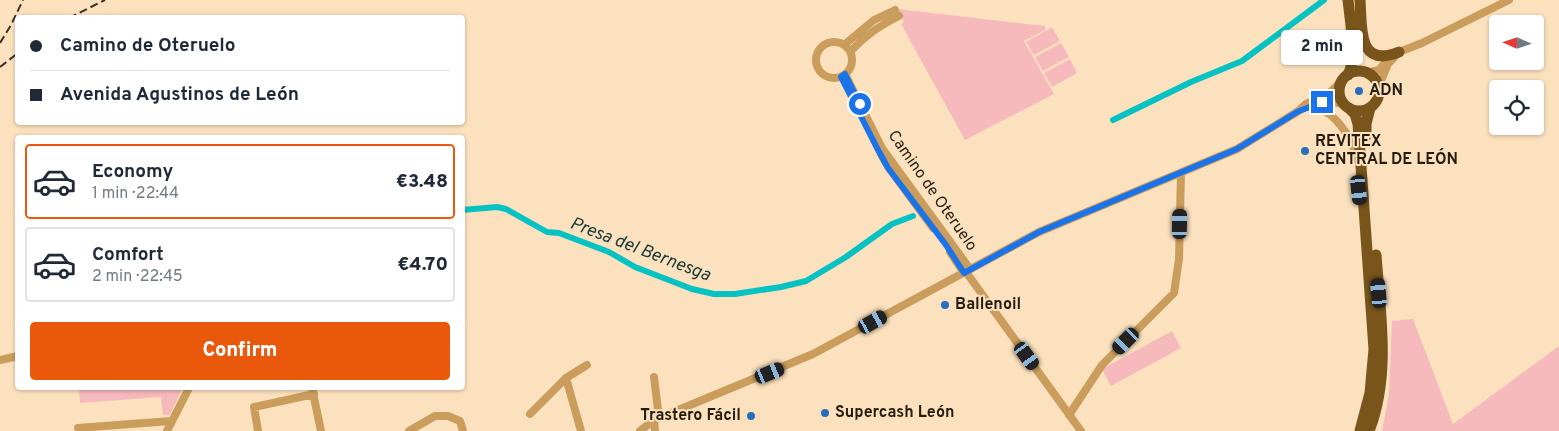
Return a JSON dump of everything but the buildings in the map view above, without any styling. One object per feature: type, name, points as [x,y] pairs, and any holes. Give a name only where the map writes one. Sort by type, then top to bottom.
[{"type":"highway","points":[[1348,0],[1352,57],[1351,69],[1339,89],[1347,107],[1355,114],[1358,124],[1374,357],[1370,393],[1360,431]]},
{"type":"highway","points":[[1356,0],[1360,56],[1366,73]]},
{"type":"highway","points":[[1360,0],[1364,44],[1375,55],[1386,56],[1395,54]]},
{"type":"highway","points":[[1345,78],[1356,72],[1366,73],[1374,78],[1378,88],[1376,100],[1370,108],[1366,124],[1382,343],[1379,390],[1369,431]]},
{"type":"highway","points":[[1347,107],[1360,111],[1370,108]]},
{"type":"street","points":[[1366,73],[1379,70],[1395,54],[1422,43],[1509,0]]},
{"type":"street","points":[[847,48],[897,13]]},
{"type":"street","points":[[830,42],[838,42],[847,48],[852,60],[850,68],[843,76],[826,77],[816,66],[815,58],[823,45],[830,42]]},
{"type":"street","points":[[1378,88],[1388,64],[1395,54]]},
{"type":"street","name":"Camino de Oteruelo","points":[[843,76],[882,148],[966,271],[1081,431]]},
{"type":"street","points":[[640,431],[657,419],[813,354],[1039,232],[1237,149],[1312,101],[1328,94],[1345,78]]},
{"type":"street","points":[[1297,112],[1326,101],[1347,107]]},
{"type":"street","points":[[1309,107],[1319,108],[1336,121],[1348,135],[1354,148],[1368,255]]},
{"type":"street","points":[[1069,415],[1102,365],[1174,293],[1179,259],[1181,173]]},
{"type":"street","points":[[0,360],[15,357]]},
{"type":"street","points":[[530,414],[566,378],[587,365]]},
{"type":"street","points":[[654,377],[656,431]]},
{"type":"street","points":[[566,378],[581,431]]},
{"type":"street","points":[[167,431],[188,390]]},
{"type":"street","points":[[258,431],[254,407],[313,391],[321,431]]},
{"type":"street","points":[[409,431],[435,416],[448,416],[460,421],[463,431]]},
{"type":"street","points":[[78,428],[171,421]]},
{"type":"shaded area","points":[[897,9],[1045,26],[1045,30],[1024,41],[1054,94],[965,140],[901,24],[904,22]]},
{"type":"shaded area","points":[[1052,27],[1060,41],[1034,55],[1026,42]]},
{"type":"shaded area","points":[[1061,43],[1069,57],[1043,71],[1035,57]]},
{"type":"shaded area","points":[[1070,59],[1077,73],[1052,87],[1044,73]]},
{"type":"shaded area","points":[[1413,319],[1453,424],[1559,346],[1559,431],[1382,431],[1389,395],[1392,321]]},
{"type":"shaded area","points":[[1172,331],[1181,348],[1111,386],[1102,369]]},
{"type":"shaded area","points":[[79,390],[182,390],[170,415],[163,415],[161,397],[80,403]]},
{"type":"waterway","name":"Presa del Bernesga","points":[[1113,120],[1191,82],[1242,61],[1324,0]]},
{"type":"waterway","name":"Presa del Bernesga","points":[[465,210],[497,207],[506,209],[547,232],[559,233],[609,252],[635,267],[692,289],[714,294],[735,294],[806,281],[846,257],[892,224],[913,216]]},
{"type":"railway","points":[[16,15],[23,0]]},
{"type":"railway","points":[[75,15],[105,0]]},
{"type":"railway","points":[[0,43],[15,17]]},
{"type":"railway","points":[[0,67],[15,55]]},
{"type":"place","name":"ADN","points":[[1359,91]]},
{"type":"place","name":"REVITEX CENTRAL DE LEÓN","points":[[1305,151]]},
{"type":"place","name":"Ballenoil","points":[[945,305]]},
{"type":"place","name":"Supercash León","points":[[825,413]]},
{"type":"place","name":"Trastero Fácil","points":[[751,416]]},
{"type":"route","points":[[860,104],[845,74],[841,77],[888,168],[946,245],[964,273],[1039,232],[1237,149],[1297,112],[1322,102]]}]
